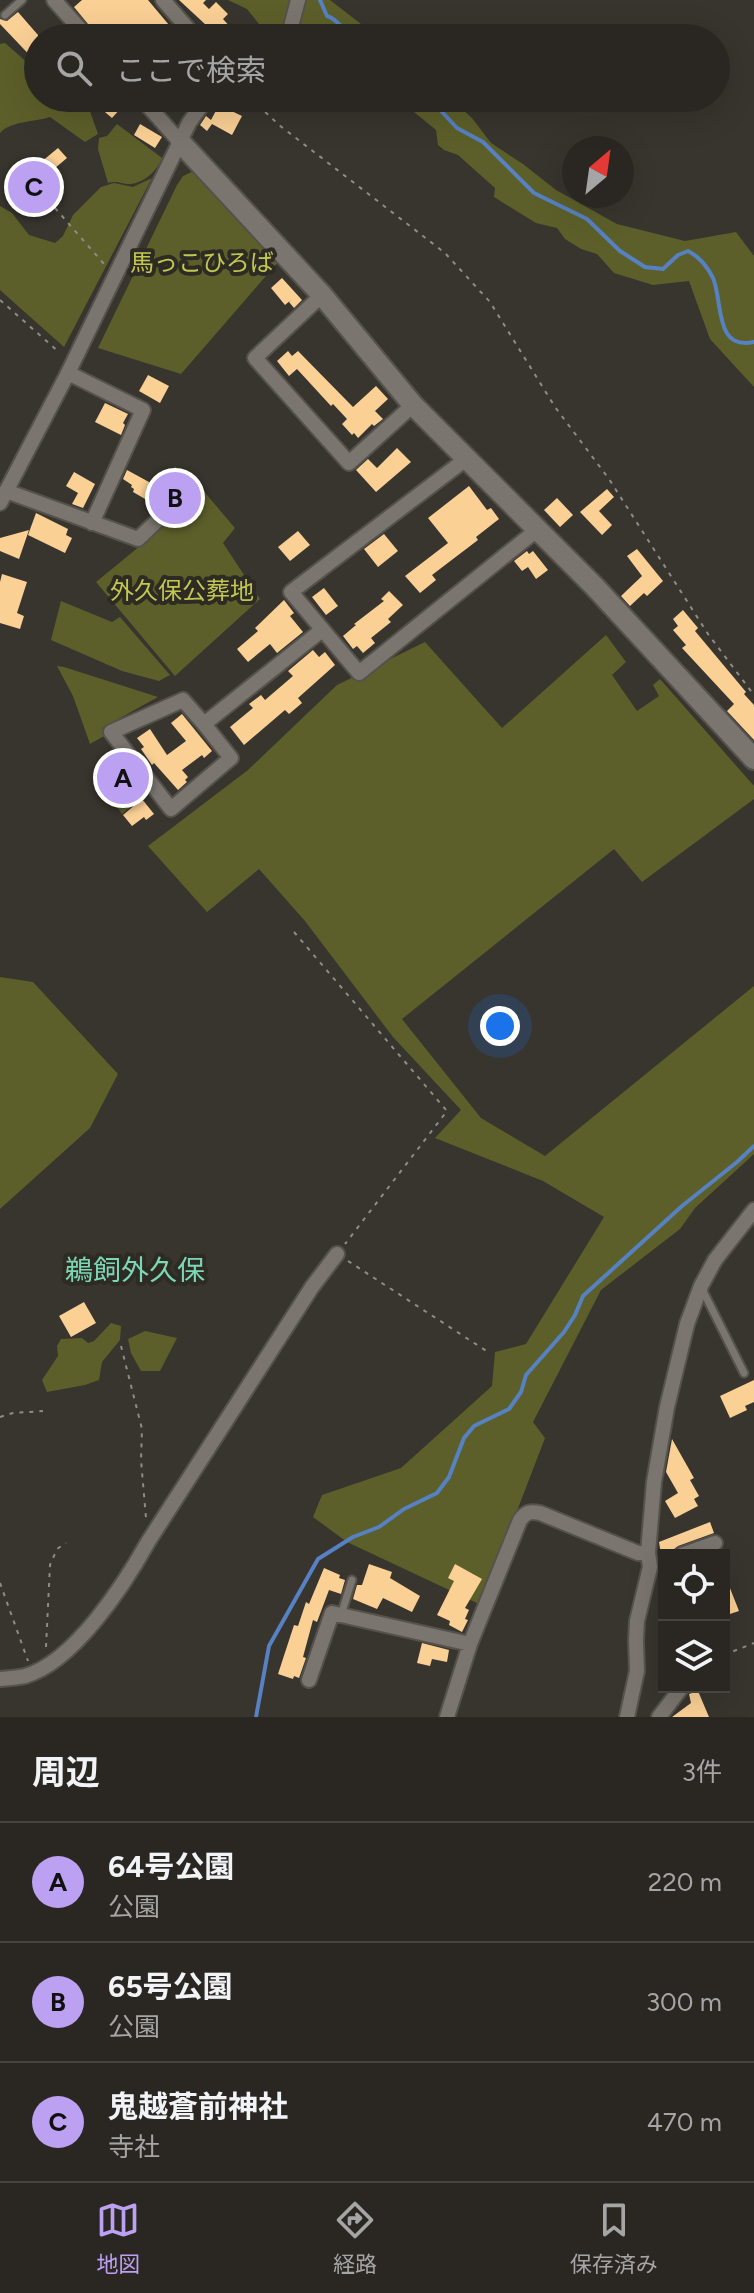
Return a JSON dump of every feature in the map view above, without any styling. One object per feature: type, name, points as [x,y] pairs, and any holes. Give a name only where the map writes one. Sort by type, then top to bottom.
[{"type":"street","points":[[54,0],[75,24]]},
{"type":"street","points":[[163,0],[184,24]]},
{"type":"street","points":[[292,24],[298,0]]},
{"type":"street","points":[[153,112],[322,295],[413,405],[595,587],[754,759]]},
{"type":"street","points":[[160,518],[138,539],[3,497],[71,368],[197,112]]},
{"type":"street","points":[[322,295],[255,358],[349,463],[413,405]]},
{"type":"street","points":[[71,368],[143,410],[92,523]]},
{"type":"street","points":[[466,459],[291,592],[359,673],[538,529]]},
{"type":"street","points":[[204,724],[322,630]]},
{"type":"street","points":[[183,700],[204,724],[231,758],[171,809],[111,732],[183,700]]},
{"type":"street","points":[[627,1717],[637,1671],[637,1621],[654,1560],[654,1482],[667,1407],[687,1324],[701,1286],[715,1260],[754,1210]]},
{"type":"street","points":[[0,1679],[25,1676],[50,1663],[91,1624],[126,1582],[148,1542],[312,1287],[337,1254]]},
{"type":"street","points":[[447,1717],[470,1644],[525,1514],[532,1511],[540,1513],[654,1560]]},
{"type":"street","points":[[700,1549],[715,1543]]},
{"type":"street","points":[[309,1680],[332,1613],[470,1644]]},
{"type":"street","points":[[659,1717],[677,1693]]},
{"type":"lane","points":[[5,15],[22,0]]},
{"type":"lane","points":[[701,1286],[744,1373]]},
{"type":"lane","points":[[341,1615],[352,1580]]},
{"type":"path","points":[[265,112],[445,253],[490,302],[555,407],[609,479],[708,634],[754,695]]},
{"type":"path","points":[[55,208],[115,276]]},
{"type":"path","points":[[0,300],[71,368]]},
{"type":"path","points":[[294,932],[447,1111],[337,1254],[488,1352]]},
{"type":"path","points":[[121,1346],[142,1429],[141,1460],[148,1542]]},
{"type":"path","points":[[0,1417],[43,1411]]},
{"type":"path","points":[[50,1663],[46,1654],[50,1565],[57,1549],[66,1543]]},
{"type":"path","points":[[0,1583],[33,1672]]},
{"type":"path","points":[[730,1653],[754,1643]]},
{"type":"green space","points":[[228,0],[293,0],[286,24],[259,24],[247,9]]},
{"type":"green space","points":[[303,0],[330,0],[361,24],[296,24]]},
{"type":"green space","points":[[5,43],[24,60],[24,112],[90,112],[98,134],[85,142],[50,117],[16,124],[0,133],[0,44]]},
{"type":"green space","points":[[414,112],[465,112],[491,143],[562,193],[562,208],[588,208],[617,224],[685,241],[736,232],[754,256],[754,387],[710,339],[689,281],[653,285],[614,273],[597,254],[565,239],[557,228],[536,223],[494,197],[495,188],[458,155],[438,145],[436,130]]},
{"type":"green space","points":[[117,124],[162,158],[149,176],[135,183],[108,183],[98,149],[99,138],[107,136]]},
{"type":"green space","name":"馬っこひろば","points":[[194,171],[279,261],[181,374],[98,348],[177,185],[183,176]]},
{"type":"green space","points":[[152,178],[64,347],[0,290],[0,206],[12,213],[29,235],[55,243],[63,236],[73,215],[101,187],[114,183],[133,187]]},
{"type":"green space","name":"外久保公葬地","points":[[175,466],[196,492],[201,488],[235,528],[223,543],[260,599],[175,676],[96,582],[168,520],[158,506]]},
{"type":"green space","points":[[61,601],[112,622],[120,617],[170,675],[159,681],[122,671],[51,640]]},
{"type":"green space","points":[[606,635],[626,662],[612,675],[637,711],[659,696],[653,685],[660,679],[754,786],[754,799],[642,882],[614,849],[402,1019],[481,1118],[545,1156],[754,986],[754,1154],[695,1208],[680,1229],[601,1290],[533,1422],[545,1438],[481,1605],[347,1542],[313,1517],[322,1495],[401,1468],[492,1386],[495,1352],[526,1344],[604,1217],[543,1181],[435,1138],[461,1110],[393,1037],[305,921],[259,869],[207,912],[148,846],[248,770],[337,685],[425,642],[502,728]]},
{"type":"green space","points":[[57,666],[158,697],[102,728],[106,735],[90,744],[73,696]]},
{"type":"green space","points":[[122,755],[149,792],[122,814],[113,801],[104,764]]},
{"type":"green space","points":[[0,977],[33,982],[118,1074],[90,1128],[0,1209]]},
{"type":"green space","points":[[111,1323],[121,1326],[120,1340],[102,1362],[99,1380],[47,1392],[42,1380],[58,1356],[57,1346],[61,1339],[82,1338],[88,1343],[94,1341]]},
{"type":"green space","points":[[145,1331],[177,1338],[160,1371],[141,1371],[131,1353],[128,1339]]},
{"type":"building","points":[[82,0],[148,0],[168,24],[88,24],[74,7]]},
{"type":"building","points":[[179,0],[206,0],[203,3],[209,9],[216,2],[228,14],[223,19],[227,24],[205,24]]},
{"type":"building","points":[[18,12],[28,24],[24,24],[24,49],[0,24],[0,19],[7,21]]},
{"type":"building","points":[[215,112],[234,112],[242,116],[232,135],[212,124],[207,131],[200,125],[206,116],[211,120]]},
{"type":"building","points":[[140,124],[162,137],[155,148],[134,135]]},
{"type":"building","points":[[58,148],[67,158],[42,179],[53,190],[48,194],[50,196],[31,206],[16,189],[19,186],[16,182],[20,179],[13,170],[23,163],[29,172]]},
{"type":"building","points":[[282,278],[302,300],[294,308],[289,302],[291,300],[285,305],[271,288]]},
{"type":"building","points":[[288,351],[292,356],[298,351],[353,407],[376,386],[388,399],[375,411],[383,419],[374,426],[372,424],[358,438],[354,433],[352,435],[342,424],[347,419],[333,404],[331,406],[297,369],[289,376],[277,361]]},
{"type":"building","points":[[148,375],[169,386],[160,403],[139,391]]},
{"type":"building","points":[[105,403],[128,414],[121,435],[95,422]]},
{"type":"building","points":[[397,448],[411,462],[376,492],[356,470],[368,459],[377,468]]},
{"type":"building","points":[[127,470],[160,488],[152,503],[133,492],[132,485],[123,479]]},
{"type":"building","points":[[74,472],[95,484],[83,508],[72,504],[78,493],[66,486]]},
{"type":"building","points":[[469,486],[487,510],[491,508],[499,519],[476,537],[478,540],[432,575],[436,580],[420,593],[405,576],[448,543],[428,518]]},
{"type":"building","points":[[607,489],[614,497],[599,511],[612,525],[602,535],[580,512]]},
{"type":"building","points":[[557,498],[573,515],[560,527],[544,510]]},
{"type":"building","points":[[36,513],[68,529],[66,535],[72,538],[65,553],[28,535]]},
{"type":"building","points":[[29,530],[19,559],[0,551],[0,538]]},
{"type":"building","points":[[298,531],[310,545],[290,561],[278,547]]},
{"type":"building","points":[[384,534],[398,551],[378,567],[364,549]]},
{"type":"building","points":[[637,549],[663,581],[630,606],[621,596],[642,576],[627,556]]},
{"type":"building","points":[[527,551],[529,554],[533,551],[548,570],[536,579],[528,567],[522,571],[514,561]]},
{"type":"building","points":[[2,574],[27,582],[17,613],[24,616],[20,629],[0,623]]},
{"type":"building","points":[[324,588],[338,606],[326,615],[312,597]]},
{"type":"building","points":[[389,591],[403,605],[388,619],[391,622],[371,638],[375,643],[363,653],[357,646],[353,649],[343,636],[384,601],[381,599]]},
{"type":"building","points":[[284,600],[294,613],[290,616],[303,632],[277,653],[270,644],[248,662],[237,649],[258,631],[255,628]]},
{"type":"building","points":[[683,610],[698,628],[695,631],[754,705],[754,740],[727,711],[734,704],[682,648],[686,645],[673,630],[678,626],[673,619]]},
{"type":"building","points":[[313,650],[319,657],[325,652],[335,665],[298,698],[302,703],[289,714],[285,710],[244,745],[230,727],[253,708],[249,704],[261,695],[265,700],[293,676],[288,671]]},
{"type":"building","points":[[182,714],[212,751],[182,770],[188,777],[187,782],[178,790],[154,763],[152,765],[137,738],[150,729],[167,755],[186,741],[171,723]]},
{"type":"building","points":[[142,799],[154,814],[132,826],[123,815]]},
{"type":"building","points":[[84,1302],[96,1323],[71,1337],[59,1316]]},
{"type":"building","points":[[754,1380],[754,1402],[745,1406],[747,1410],[730,1418],[720,1396]]},
{"type":"building","points":[[672,1439],[694,1478],[690,1480],[699,1496],[694,1499],[698,1506],[675,1518],[665,1501],[678,1493],[666,1472]]},
{"type":"building","points":[[710,1522],[714,1533],[674,1549],[660,1549],[659,1542]]},
{"type":"building","points":[[369,1564],[392,1572],[390,1578],[420,1596],[412,1612],[383,1598],[377,1609],[353,1599]]},
{"type":"building","points":[[455,1564],[482,1579],[465,1608],[469,1610],[465,1619],[468,1620],[462,1632],[437,1615],[454,1581],[448,1578]]},
{"type":"building","points":[[324,1568],[345,1580],[341,1594],[329,1590],[317,1622],[313,1620],[299,1678],[278,1674],[294,1625],[298,1626],[306,1602],[309,1604]]},
{"type":"building","points":[[730,1588],[739,1611],[730,1614]]},
{"type":"building","points":[[422,1643],[449,1650],[447,1662],[432,1659],[430,1666],[417,1663]]},
{"type":"building","points":[[699,1693],[709,1717],[672,1717],[691,1703],[689,1694]]},
{"type":"waterway","points":[[320,0],[327,16],[339,24]]},
{"type":"waterway","points":[[442,112],[457,128],[483,142],[534,193],[587,219],[620,251],[645,267],[663,269],[678,255],[688,251],[696,256],[713,278],[726,332],[741,343],[754,342]]},
{"type":"waterway","points":[[256,1717],[269,1646],[318,1559],[437,1493],[449,1477],[464,1438],[474,1426],[509,1409],[521,1392],[526,1375],[564,1332],[583,1296],[754,1146]]},
{"type":"place","name":"鬼越蒼前神社","points":[[34,187]]},
{"type":"place","name":"65号公園","points":[[175,498]]},
{"type":"place","name":"64号公園","points":[[123,778]]},
{"type":"district","name":"鵜飼外久保","points":[[135,1270]]}]
